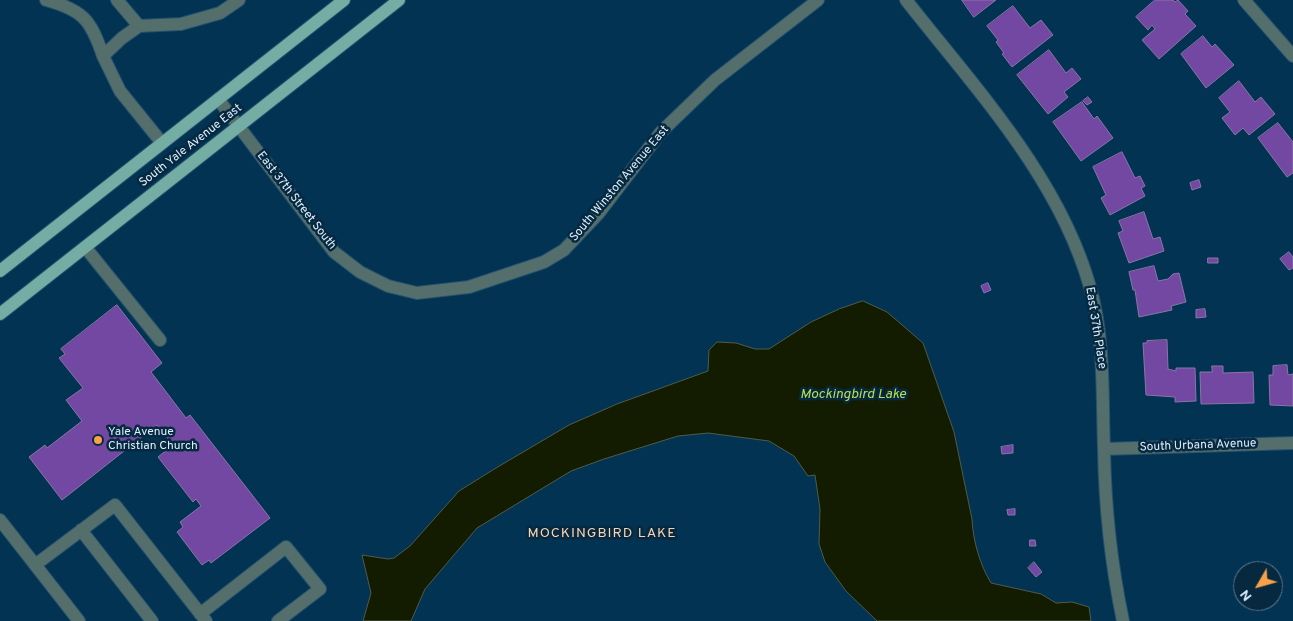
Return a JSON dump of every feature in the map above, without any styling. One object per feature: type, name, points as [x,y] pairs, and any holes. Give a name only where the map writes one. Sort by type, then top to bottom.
[{"type":"main road","name":"South Yale Avenue East","points":[[0,271],[344,0]]},
{"type":"main road","name":"South Yale Avenue East","points":[[0,314],[399,0]]},
{"type":"street","points":[[46,0],[62,4],[83,16],[94,30],[103,56],[120,91],[162,143]]},
{"type":"street","points":[[117,0],[139,26]]},
{"type":"street","points":[[103,56],[122,38],[139,26],[182,24],[220,13],[239,0]]},
{"type":"street","name":"South Winston Avenue East","points":[[417,293],[469,287],[544,262],[564,250],[598,214],[661,132],[715,80],[818,0]]},
{"type":"street","name":"East 37th Place","points":[[906,0],[1030,161],[1054,199],[1075,243],[1091,288],[1102,369],[1106,508],[1113,573],[1123,621]]},
{"type":"street","points":[[1244,0],[1293,56]]},
{"type":"street","name":"East 37th Street South","points":[[218,99],[334,252],[360,272],[388,286],[417,293]]},
{"type":"street","points":[[85,247],[160,340]]},
{"type":"street","name":"South Urbana Avenue","points":[[1104,449],[1293,443]]},
{"type":"street","points":[[35,565],[115,505],[203,617],[286,547],[320,589],[278,621]]},
{"type":"street","points":[[0,520],[79,621]]},
{"type":"street","points":[[81,530],[152,621]]},
{"type":"water","name":"Mockingbird Lake","points":[[863,301],[887,312],[923,343],[954,432],[980,561],[991,583],[1041,594],[1056,603],[1072,602],[1089,607],[1091,621],[877,621],[846,591],[825,562],[819,544],[820,509],[815,475],[808,476],[794,456],[769,441],[708,433],[678,436],[571,471],[477,528],[425,589],[411,621],[363,621],[371,593],[362,555],[388,559],[394,558],[410,546],[459,491],[569,425],[617,404],[708,371],[709,350],[717,342],[736,343],[755,349],[769,349],[811,322],[839,309]]},
{"type":"building","points":[[962,0],[996,0],[974,17]]},
{"type":"building","points":[[1155,0],[1173,0],[1175,2],[1178,0],[1188,11],[1185,14],[1196,26],[1159,59],[1142,40],[1155,29],[1152,25],[1148,30],[1136,17]]},
{"type":"building","points":[[1013,6],[1030,28],[1041,20],[1053,35],[1012,67],[1002,54],[1004,53],[996,42],[998,40],[987,26]]},
{"type":"building","points":[[1203,36],[1212,47],[1215,44],[1234,65],[1206,88],[1181,54]]},
{"type":"building","points":[[1049,50],[1066,73],[1072,68],[1081,79],[1064,92],[1068,97],[1048,114],[1017,75]]},
{"type":"building","points":[[1239,81],[1255,102],[1261,97],[1275,114],[1249,135],[1243,128],[1235,135],[1222,118],[1230,112],[1219,98]]},
{"type":"building","points":[[1088,97],[1092,102],[1087,105],[1083,101]]},
{"type":"building","points":[[1082,102],[1094,119],[1097,116],[1113,138],[1081,161],[1053,122]]},
{"type":"building","points":[[1278,123],[1293,142],[1293,173],[1287,177],[1258,138]]},
{"type":"building","points":[[1122,152],[1135,178],[1140,176],[1145,186],[1141,188],[1145,196],[1110,215],[1101,198],[1106,195],[1093,167]]},
{"type":"building","points":[[1199,180],[1201,187],[1192,190],[1190,183]]},
{"type":"building","points":[[1144,212],[1153,239],[1160,237],[1164,251],[1129,263],[1118,233],[1123,231],[1119,221]]},
{"type":"building","points":[[1289,252],[1293,257],[1293,268],[1289,270],[1280,259]]},
{"type":"building","points":[[1208,258],[1218,258],[1218,263],[1208,263]]},
{"type":"building","points":[[1154,266],[1158,281],[1168,279],[1173,274],[1179,273],[1186,302],[1171,306],[1172,310],[1139,317],[1135,290],[1133,290],[1129,272]]},
{"type":"building","points":[[988,283],[991,290],[984,293],[981,286]]},
{"type":"building","name":"Yale Avenue Christian Church","points":[[117,305],[162,363],[151,372],[186,418],[190,415],[270,518],[211,563],[209,560],[202,565],[177,532],[183,527],[180,522],[201,506],[196,499],[193,502],[158,457],[173,445],[157,425],[62,500],[29,457],[45,445],[47,448],[82,421],[66,400],[83,388],[59,358],[65,354],[61,349]]},
{"type":"building","points":[[1205,309],[1206,317],[1196,318],[1196,310]]},
{"type":"building","points":[[1167,340],[1168,369],[1176,371],[1176,368],[1195,368],[1196,401],[1175,402],[1175,397],[1146,395],[1143,343]]},
{"type":"building","points":[[1287,365],[1288,375],[1293,374],[1293,406],[1270,405],[1269,375],[1273,375],[1273,366]]},
{"type":"building","points":[[1212,366],[1223,366],[1223,373],[1253,372],[1254,403],[1201,404],[1200,372],[1212,372]]},
{"type":"building","points":[[1013,445],[1013,453],[1002,454],[1001,447]]},
{"type":"building","points":[[1015,509],[1015,515],[1008,515],[1007,510]]},
{"type":"building","points":[[1030,540],[1035,540],[1036,546],[1030,546]]},
{"type":"building","points":[[1034,562],[1042,572],[1036,577],[1028,568]]},
{"type":"place","name":"Yale Avenue Christian Church","points":[[98,440]]},
{"type":"district","name":"MOCKINGBIRD LAKE","points":[[602,534]]}]
